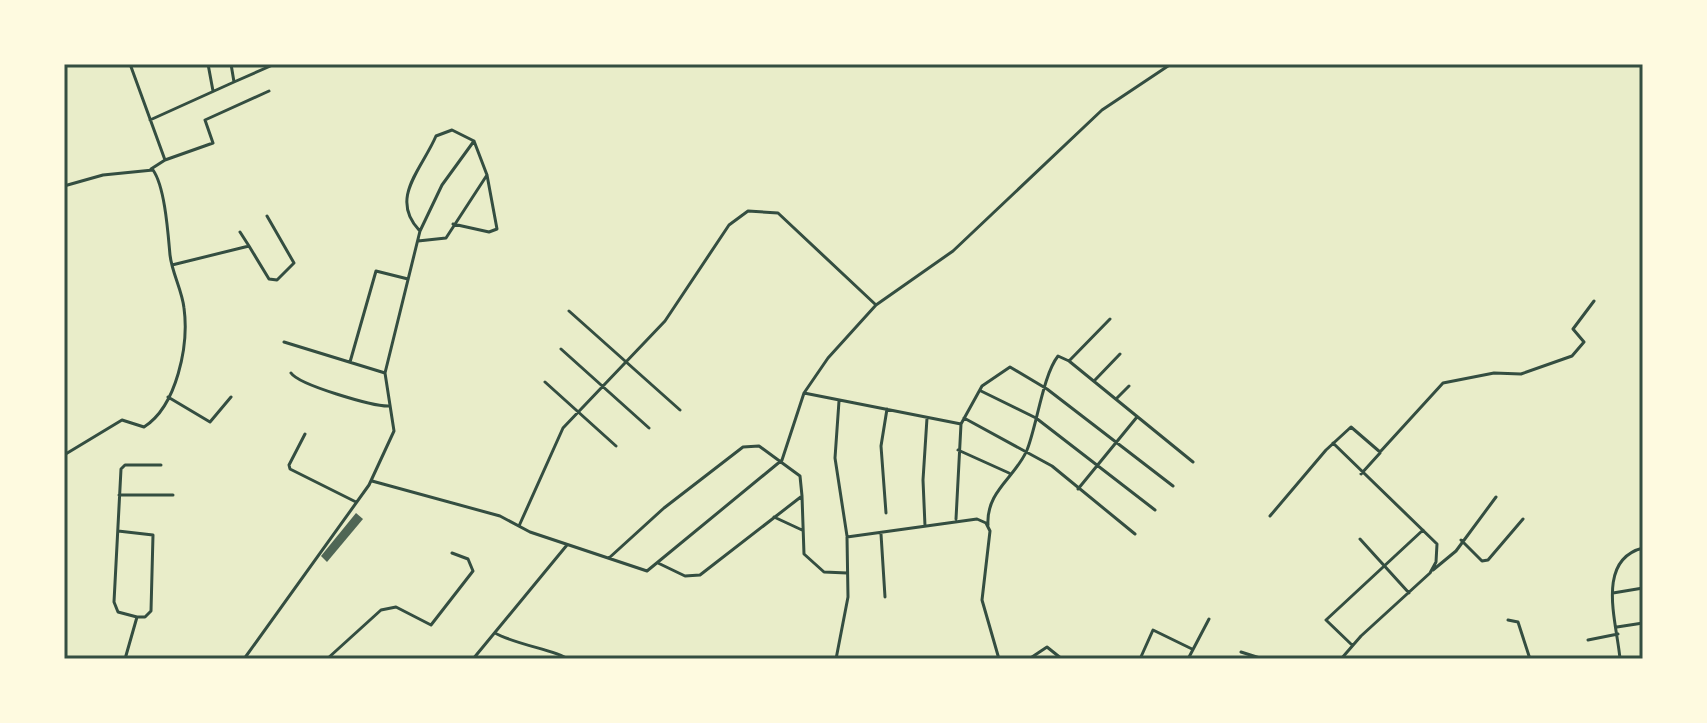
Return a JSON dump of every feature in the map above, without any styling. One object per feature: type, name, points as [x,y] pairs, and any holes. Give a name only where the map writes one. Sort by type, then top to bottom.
[{"type":"street","points":[[130,64],[165,160]]},
{"type":"street","points":[[208,64],[213,91]]},
{"type":"street","points":[[231,64],[234,82]]},
{"type":"street","points":[[150,120],[275,64]]},
{"type":"street","points":[[372,481],[500,516],[567,545],[647,571],[782,460],[804,393],[828,358],[876,305],[953,251],[1102,110],[1171,64]]},
{"type":"street","points":[[64,186],[103,175],[151,169],[165,160],[213,143],[205,120],[269,91]]},
{"type":"street","points":[[420,231],[407,215],[405,201],[436,136],[452,130],[474,141],[487,175],[496,232],[453,224]]},
{"type":"street","points":[[244,659],[372,481],[394,431],[385,373],[420,231],[442,185],[474,141]]},
{"type":"street","points":[[64,455],[122,420],[146,427],[168,397],[179,371],[183,303],[171,265],[160,184],[151,169]]},
{"type":"street","points":[[417,241],[444,240],[487,175]]},
{"type":"street","points":[[519,526],[560,432],[665,321],[729,225],[748,211],[778,213],[876,305]]},
{"type":"street","points":[[240,232],[274,282],[295,266],[267,216]]},
{"type":"street","points":[[171,265],[249,246]]},
{"type":"street","points":[[350,362],[376,271],[408,279]]},
{"type":"street","points":[[1361,474],[1443,383],[1494,373],[1521,374],[1572,356],[1584,342],[1573,329],[1594,301]]},
{"type":"street","points":[[569,311],[680,410]]},
{"type":"street","points":[[1069,361],[1110,319]]},
{"type":"street","points":[[284,342],[385,373]]},
{"type":"street","points":[[561,349],[649,428]]},
{"type":"street","points":[[1094,381],[1120,354]]},
{"type":"street","points":[[999,659],[982,600],[988,525],[995,491],[1026,453],[1047,389],[1050,366],[1058,356],[1069,361],[1193,462]]},
{"type":"street","points":[[956,519],[961,424],[979,390],[995,374],[1010,367],[1047,389],[1173,486]]},
{"type":"street","points":[[291,373],[296,379],[388,406]]},
{"type":"street","points":[[545,382],[616,446]]},
{"type":"street","points":[[1116,399],[1129,386]]},
{"type":"street","points":[[979,390],[1036,418],[1155,510]]},
{"type":"street","points":[[804,393],[961,424]]},
{"type":"street","points":[[168,397],[210,422],[231,397]]},
{"type":"street","points":[[836,659],[849,573],[835,458],[839,401]]},
{"type":"street","points":[[886,513],[881,446],[887,409]]},
{"type":"street","points":[[1078,489],[1137,416]]},
{"type":"street","points":[[925,526],[923,480],[927,418]]},
{"type":"street","points":[[964,418],[1052,466],[1135,534]]},
{"type":"street","points":[[1270,516],[1333,443],[1351,427],[1380,452]]},
{"type":"street","points":[[305,434],[290,469],[357,502]]},
{"type":"street","points":[[1333,443],[1361,474],[1437,544],[1436,562],[1430,573]]},
{"type":"street","points":[[609,558],[672,501],[743,447],[759,446],[800,476],[804,554],[824,572],[849,573]]},
{"type":"street","points":[[958,450],[1009,473]]},
{"type":"street","points":[[118,531],[153,535],[151,611],[145,617],[121,615],[115,608],[119,495],[124,466],[161,465]]},
{"type":"street","points":[[119,495],[173,495]]},
{"type":"street","points":[[657,562],[685,576],[696,576],[802,496]]},
{"type":"street","points":[[1341,659],[1352,645],[1456,551],[1461,540],[1496,497]]},
{"type":"street","points":[[774,517],[802,530]]},
{"type":"street","points":[[847,537],[881,534],[956,519],[977,519],[988,525]]},
{"type":"street","points":[[1461,540],[1482,561],[1488,560],[1523,519]]},
{"type":"street","points":[[1352,645],[1326,620],[1424,529]]},
{"type":"street","points":[[881,534],[885,597]]},
{"type":"street","points":[[1360,539],[1409,593]]},
{"type":"street","points":[[473,659],[567,545]]},
{"type":"street","points":[[1620,659],[1613,593],[1617,565],[1625,554],[1643,548]]},
{"type":"street","points":[[327,659],[381,610],[396,607],[431,625],[473,571],[468,559],[452,553]]},
{"type":"street","points":[[1613,593],[1643,588]]},
{"type":"street","points":[[125,659],[137,617]]},
{"type":"street","points":[[1188,659],[1209,619]]},
{"type":"street","points":[[1508,620],[1518,622],[1523,629],[1530,659]]},
{"type":"street","points":[[1617,627],[1643,623]]},
{"type":"street","points":[[1140,659],[1153,630],[1192,649]]},
{"type":"street","points":[[495,633],[520,646],[561,654],[568,659]]},
{"type":"street","points":[[1588,640],[1618,634]]},
{"type":"street","points":[[1029,659],[1047,647],[1062,659]]},
{"type":"street","points":[[1241,652],[1263,659]]},
{"type":"building","points":[[356,513],[363,519],[327,562],[321,556]]}]
